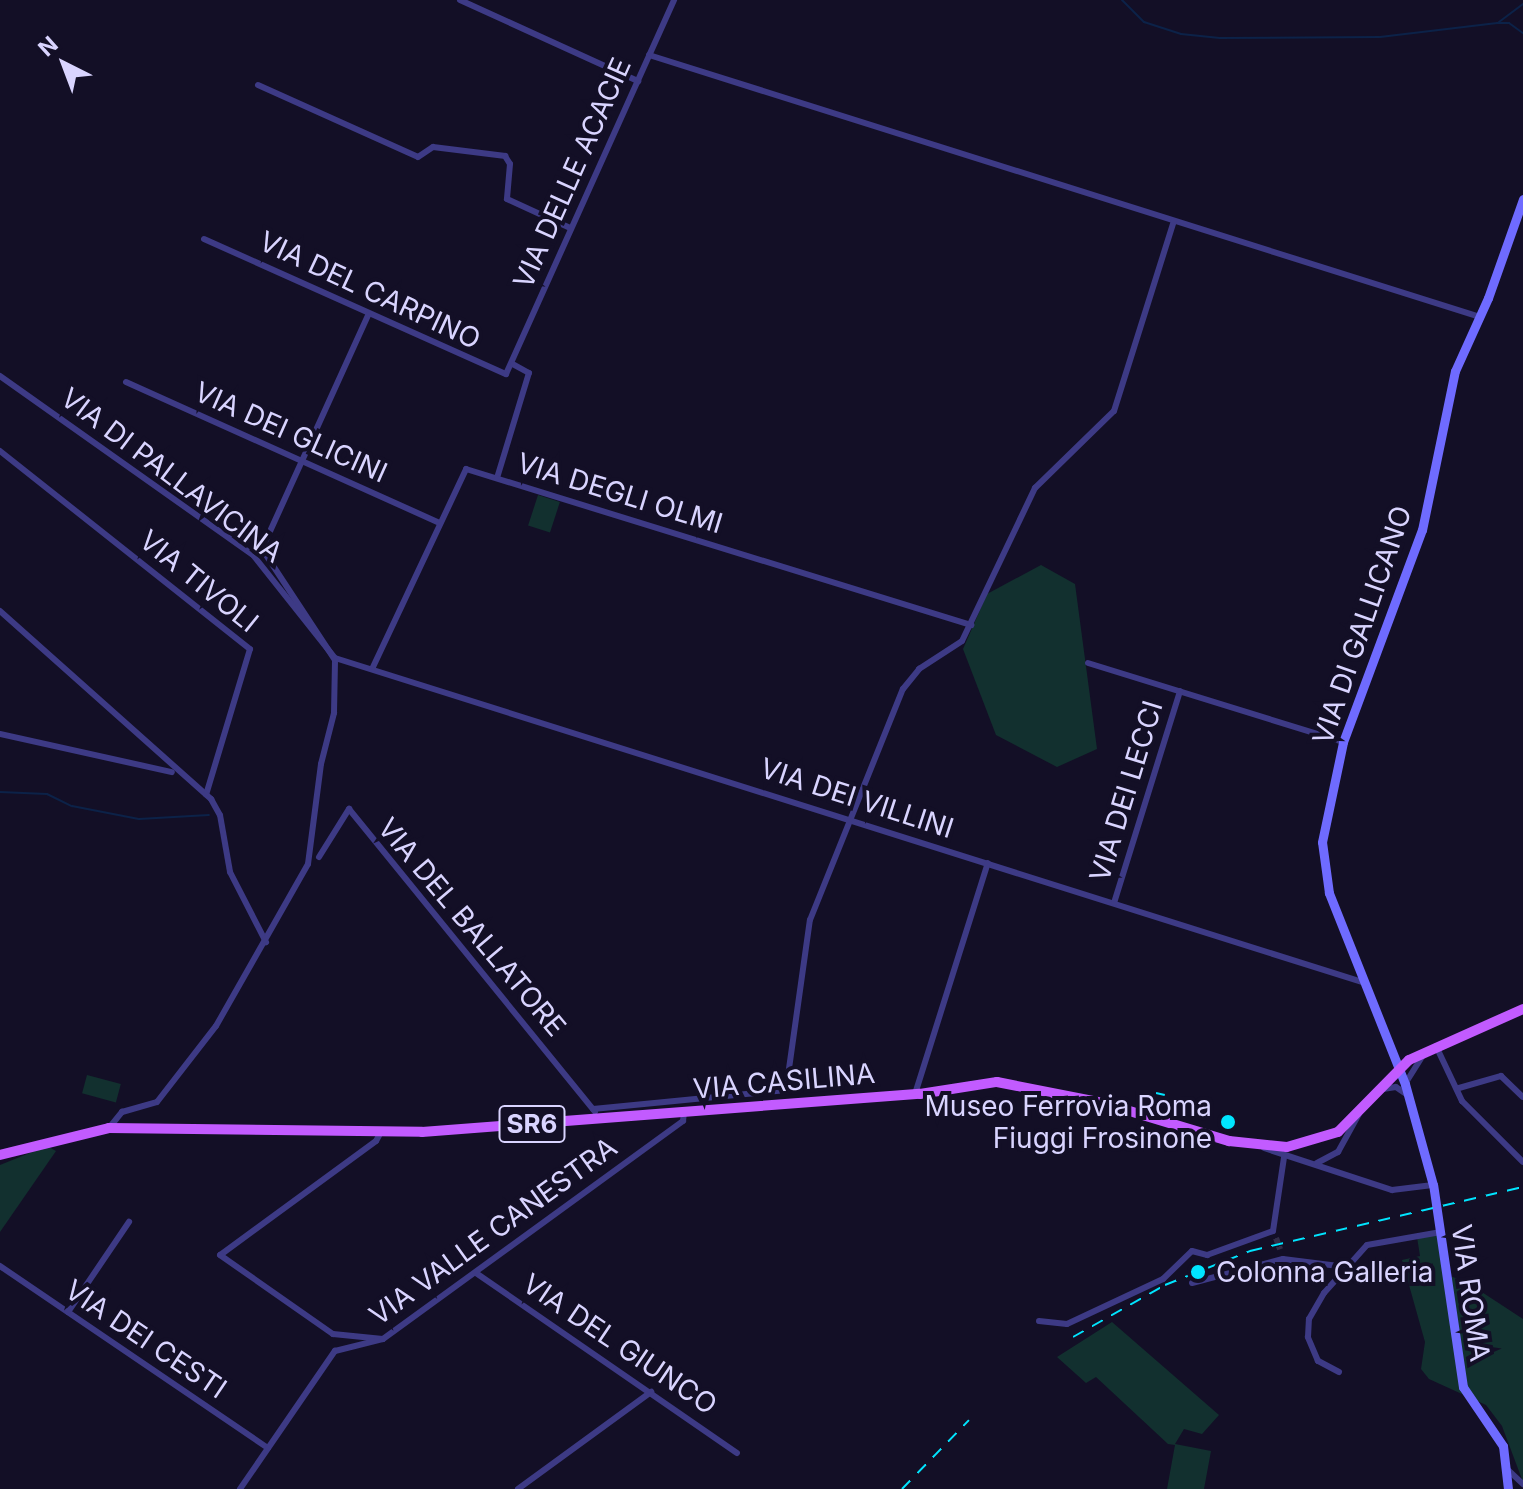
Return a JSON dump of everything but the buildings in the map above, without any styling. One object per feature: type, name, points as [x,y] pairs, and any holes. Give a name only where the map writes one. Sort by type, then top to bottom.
[{"type":"main road","name":"VIA CASILINA","points":[[0,1155],[109,1128],[381,1132],[595,1115],[684,1113],[915,1094],[1005,1083],[1089,1100],[1264,1148],[1320,1141],[1360,1110],[1398,1067],[1434,1047],[1523,1009]]},
{"type":"street","points":[[460,0],[638,81]]},
{"type":"street","name":"VIA DELLE ACACIE","points":[[513,364],[570,228],[674,0]]},
{"type":"street","points":[[649,55],[1480,317]]},
{"type":"street","points":[[258,85],[418,157],[432,147],[505,156],[510,162],[507,199],[570,228]]},
{"type":"street","name":"VIA DI GALLICANO","points":[[1398,1067],[1329,893],[1323,862],[1323,826],[1343,742],[1422,530],[1453,378],[1480,317],[1523,199]]},
{"type":"street","points":[[595,1115],[785,1092],[810,920],[905,685],[921,668],[957,647],[971,625],[1035,488],[1114,411],[1174,221]]},
{"type":"street","name":"VIA DEL CARPINO","points":[[204,239],[498,374],[506,374],[513,364]]},
{"type":"street","points":[[109,1128],[122,1112],[159,1100],[220,1020],[309,863],[321,764],[334,713],[335,658],[263,554],[368,315]]},
{"type":"street","points":[[497,478],[529,375],[527,368],[513,364]]},
{"type":"street","name":"VIA DI PALLAVICINA","points":[[0,376],[257,558],[335,658]]},
{"type":"street","name":"VIA DEI GLICINI","points":[[126,382],[438,522]]},
{"type":"street","name":"VIA TIVOLI","points":[[0,451],[251,650],[206,795]]},
{"type":"street","name":"VIA DEGLI OLMI","points":[[373,667],[463,470],[971,625]]},
{"type":"street","points":[[0,611],[175,772],[206,795],[220,815],[234,880],[266,942]]},
{"type":"street","name":"VIA DEI VILLINI","points":[[335,658],[373,667],[1366,983]]},
{"type":"street","points":[[1088,663],[1343,742]]},
{"type":"street","name":"VIA DEI LECCI","points":[[1114,903],[1180,691]]},
{"type":"street","points":[[0,734],[175,772]]},
{"type":"street","name":"VIA DEL BALLATORE","points":[[319,857],[348,808],[595,1115]]},
{"type":"street","points":[[915,1094],[988,863]]},
{"type":"street","points":[[1367,1101],[1390,1086],[1408,1098],[1412,1068],[1434,1047],[1459,1088],[1463,1102],[1523,1162]]},
{"type":"street","name":"VIA ROMA","points":[[1398,1067],[1433,1185],[1462,1385],[1502,1443],[1508,1470],[1508,1489]]},
{"type":"street","points":[[1459,1088],[1499,1076],[1523,1097]]},
{"type":"street","points":[[1313,1164],[1338,1152],[1360,1110]]},
{"type":"street","name":"VIA VALLE CANESTRA","points":[[240,1489],[335,1351],[383,1339],[683,1121],[684,1113]]},
{"type":"street","points":[[381,1132],[376,1141],[220,1255],[333,1334],[383,1339]]},
{"type":"street","points":[[1264,1148],[1392,1190],[1433,1185]]},
{"type":"street","points":[[1039,1321],[1067,1324],[1163,1279],[1192,1251],[1207,1255],[1275,1234],[1273,1209],[1284,1157]]},
{"type":"street","points":[[68,1312],[129,1222]]},
{"type":"street","points":[[1339,1372],[1316,1359],[1307,1325],[1346,1267],[1378,1241],[1441,1232]]},
{"type":"street","points":[[1280,1249],[1283,1259]]},
{"type":"street","points":[[1192,1283],[1283,1259],[1346,1267]]},
{"type":"street","name":"VIA DEI CESTI","points":[[0,1266],[268,1448]]},
{"type":"street","name":"VIA DEL GIUNCO","points":[[476,1273],[737,1453]]},
{"type":"street","points":[[518,1489],[651,1392]]},
{"type":"street","points":[[1508,1470],[1523,1484]]},
{"type":"green space","points":[[538,495],[560,502],[550,533],[528,525]]},
{"type":"green space","points":[[1041,565],[1075,584],[1097,749],[1057,767],[996,735],[963,649],[987,594]]},
{"type":"green space","points":[[87,1075],[121,1084],[116,1102],[82,1093]]},
{"type":"green space","points":[[47,1146],[56,1151],[0,1232],[0,1165]]},
{"type":"green space","points":[[1437,1235],[1443,1274],[1465,1281],[1523,1319],[1523,1482],[1502,1426],[1486,1405],[1429,1379],[1421,1369],[1425,1342],[1402,1260],[1420,1256],[1417,1237]]},
{"type":"green space","points":[[1112,1322],[1219,1415],[1202,1434],[1184,1429],[1175,1444],[1211,1451],[1204,1489],[1167,1489],[1175,1445],[1168,1444],[1096,1377],[1086,1383],[1057,1357]]},
{"type":"waterway","points":[[1122,0],[1144,22],[1181,34],[1220,38],[1380,37],[1497,23],[1509,23],[1523,33]]},
{"type":"waterway","points":[[1499,22],[1523,4]]},
{"type":"waterway","points":[[0,792],[47,794],[72,806],[139,819],[209,815]]},
{"type":"tunnel","points":[[1276,1238],[1280,1249]]},
{"type":"railway","points":[[1156,1093],[1165,1095]]},
{"type":"railway","points":[[1073,1337],[1165,1285],[1250,1251],[1523,1187]]},
{"type":"railway","points":[[902,1489],[969,1420]]},
{"type":"place","name":"Museo Ferrovia Roma Fiuggi Frosinone","points":[[1228,1122]]},
{"type":"place","name":"Colonna Galleria","points":[[1198,1272]]}]
